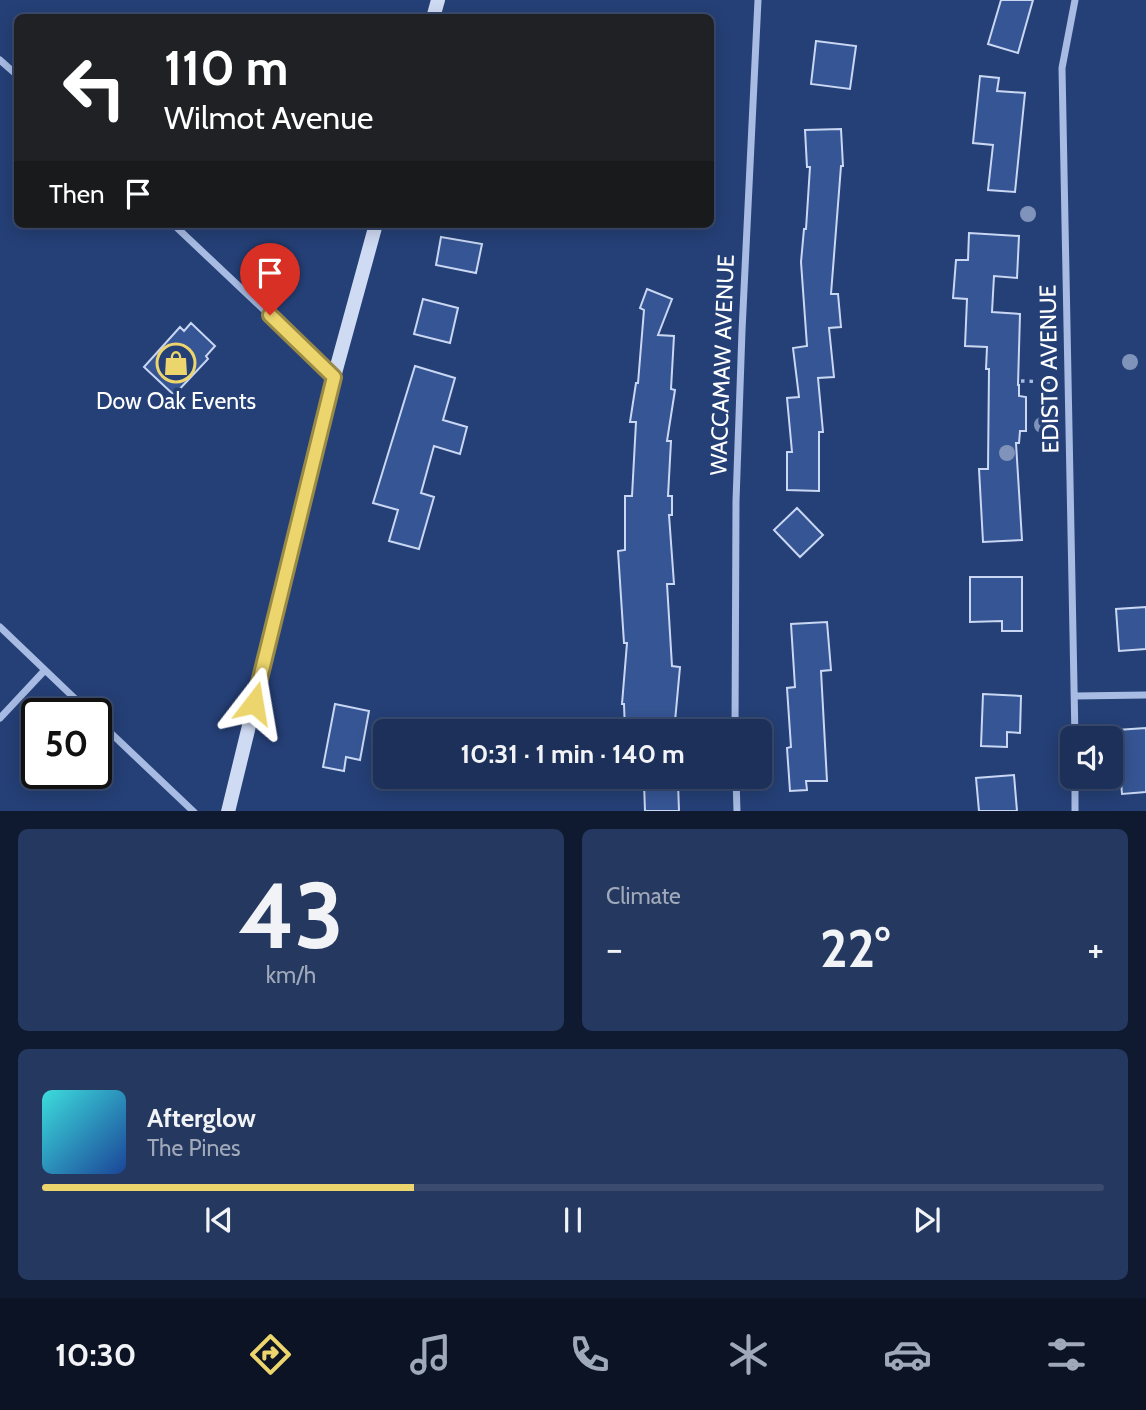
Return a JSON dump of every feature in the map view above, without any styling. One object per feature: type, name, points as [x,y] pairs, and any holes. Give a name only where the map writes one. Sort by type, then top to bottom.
[{"type":"main road","points":[[228,811],[334,377],[375,228]]},
{"type":"street","name":"WACCAMAW AVENUE","points":[[736,719],[736,501],[758,0]]},
{"type":"street","name":"EDISTO AVENUE","points":[[1075,0],[1062,68],[1075,726]]},
{"type":"street","points":[[0,60],[14,72]]},
{"type":"street","points":[[177,228],[334,377]]},
{"type":"street","points":[[0,627],[74,698]]},
{"type":"street","points":[[0,718],[45,670]]},
{"type":"street","points":[[1075,696],[1146,695]]},
{"type":"street","points":[[112,734],[194,811]]},
{"type":"street","points":[[736,789],[737,811]]},
{"type":"street","points":[[1075,789],[1075,811]]},
{"type":"path","points":[[1021,381],[1053,382]]},
{"type":"building","points":[[1001,0],[1033,0],[1018,53],[988,44]]},
{"type":"building","points":[[816,41],[856,46],[850,89],[811,84]]},
{"type":"building","points":[[980,76],[999,78],[997,91],[1025,93],[1015,192],[988,190],[993,145],[973,143]]},
{"type":"building","points":[[841,129],[843,166],[831,294],[838,294],[841,327],[829,328],[834,377],[818,378],[823,432],[819,432],[819,491],[787,490],[787,452],[792,452],[787,398],[799,397],[793,348],[807,346],[801,262],[810,167],[807,167],[805,130]]},
{"type":"building","points":[[969,233],[1019,236],[1017,278],[994,276],[992,312],[1020,314],[1018,385],[1019,396],[1026,397],[1026,431],[1020,431],[1019,443],[1016,443],[1022,540],[983,542],[979,469],[988,469],[987,347],[965,346],[967,299],[953,298],[956,260],[968,260]]},
{"type":"building","points":[[441,237],[482,244],[476,273],[436,265]]},
{"type":"building","points":[[647,289],[672,299],[658,335],[674,336],[671,389],[675,390],[667,441],[671,441],[668,496],[672,496],[672,515],[669,515],[674,584],[667,584],[672,666],[680,667],[675,719],[625,719],[622,704],[627,643],[624,643],[618,551],[625,550],[625,496],[632,496],[636,422],[630,422],[638,383],[644,310],[640,308]]},
{"type":"building","points":[[423,299],[458,308],[450,343],[414,334]]},
{"type":"building","name":"Dow Oak Events","points":[[191,323],[215,346],[206,356],[208,359],[174,395],[144,367],[180,327],[184,331]]},
{"type":"building","points":[[415,366],[455,378],[443,420],[467,427],[460,454],[434,446],[421,493],[434,497],[419,549],[389,541],[398,510],[373,503]]},
{"type":"building","points":[[797,508],[823,535],[800,557],[774,530]]},
{"type":"building","points":[[970,577],[1022,577],[1022,631],[1002,631],[1002,621],[970,622]]},
{"type":"building","points":[[1146,607],[1146,649],[1119,651],[1116,609]]},
{"type":"building","points":[[827,622],[831,670],[821,671],[827,781],[806,781],[807,790],[790,791],[787,748],[791,747],[787,688],[795,687],[791,624]]},
{"type":"building","points":[[983,694],[1021,696],[1020,733],[1007,732],[1007,747],[981,746]]},
{"type":"building","points":[[335,704],[369,711],[360,760],[346,757],[344,771],[323,767]]},
{"type":"building","points":[[1146,728],[1146,792],[1122,794],[1123,730]]},
{"type":"building","points":[[1014,775],[1017,811],[979,811],[976,778]]},
{"type":"building","points":[[644,789],[678,789],[679,811],[645,811]]},
{"type":"place","name":"Dow Oak Events","points":[[176,363]]},
{"type":"route","points":[[254,703],[334,377],[270,315]]}]
